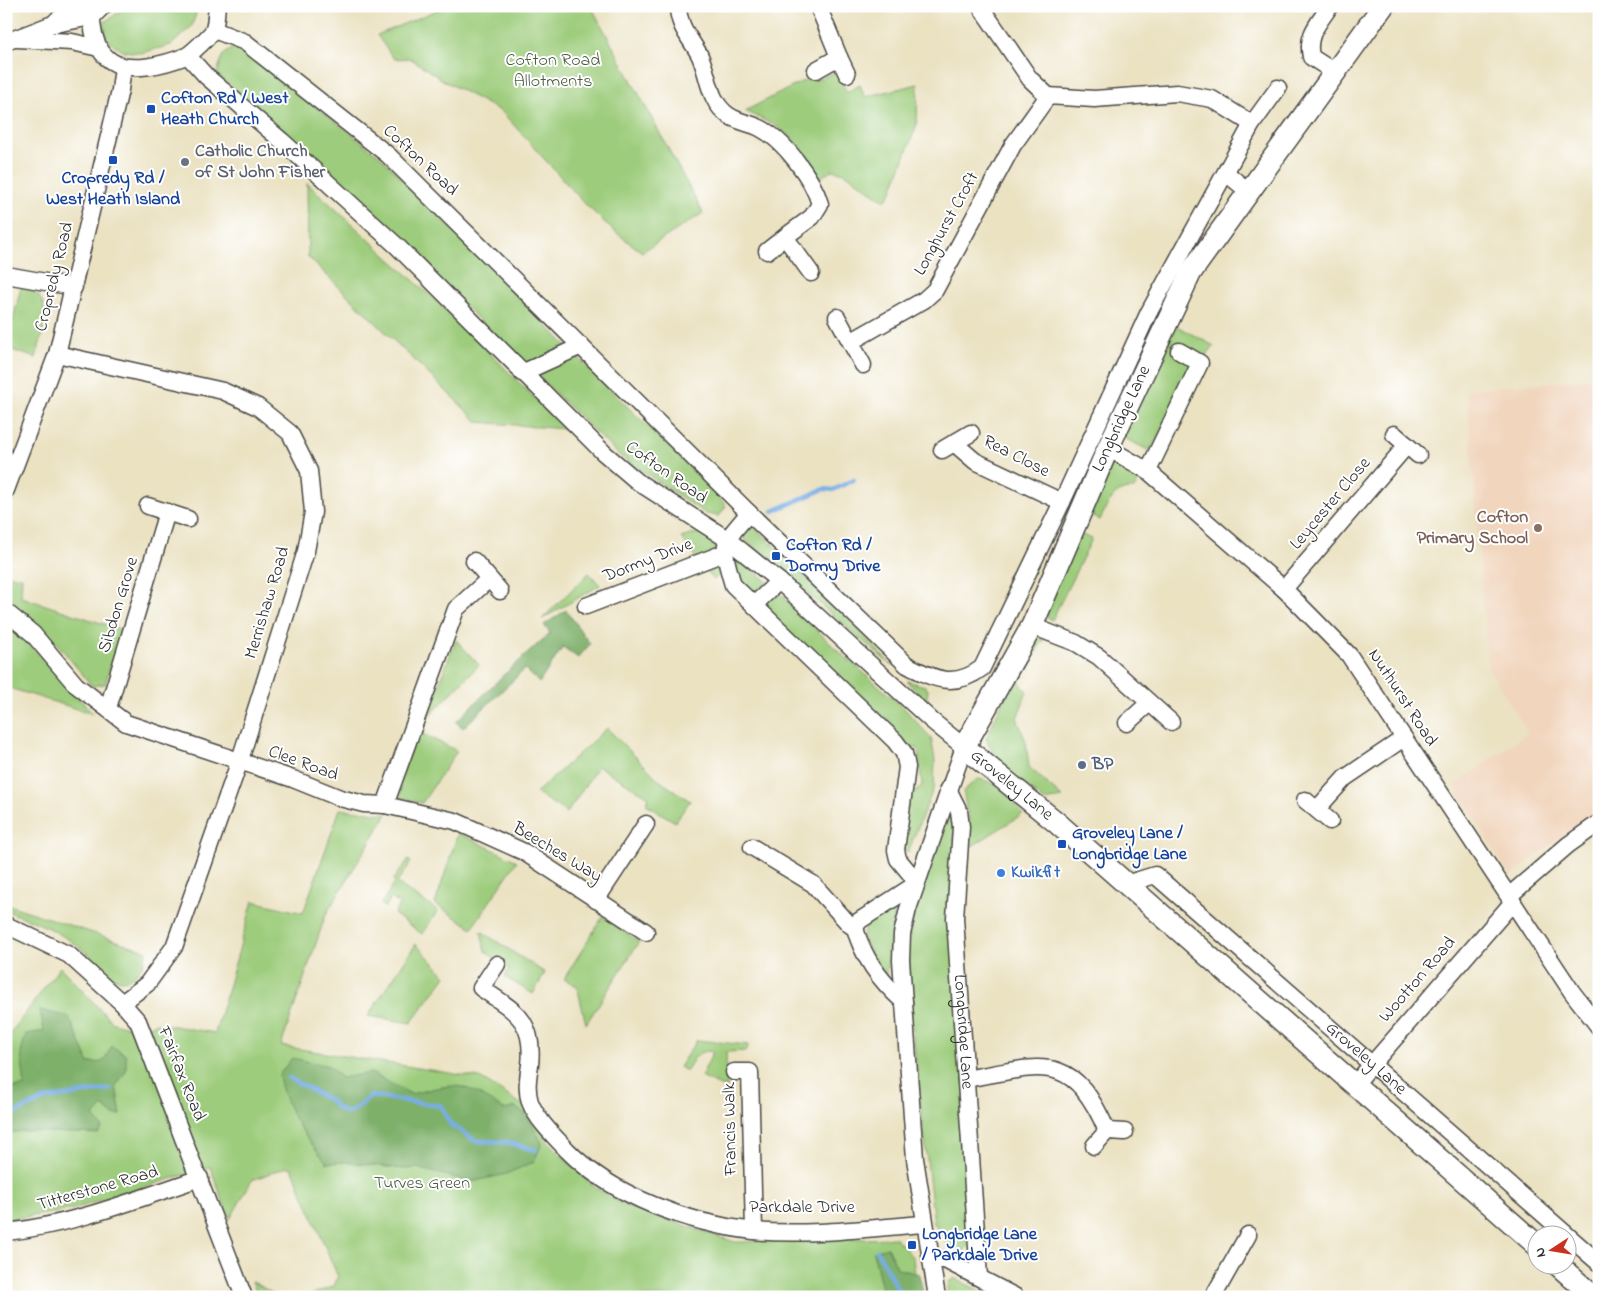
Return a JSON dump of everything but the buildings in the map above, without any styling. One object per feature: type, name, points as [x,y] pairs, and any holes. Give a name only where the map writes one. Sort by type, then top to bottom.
[{"type":"main road","name":"Longbridge Lane","points":[[964,747],[1032,626],[1108,448],[1191,272],[1383,6]]},
{"type":"main road","name":"Groveley Lane","points":[[964,747],[1126,884],[1528,1237]]},
{"type":"main road","points":[[1570,1276],[1594,1297]]},
{"type":"street","points":[[50,25],[76,6]]},
{"type":"street","points":[[678,6],[681,26],[699,55],[712,96],[728,115],[760,128],[781,142],[816,190],[820,204],[812,217],[767,251]]},
{"type":"street","points":[[818,6],[847,74]]},
{"type":"street","points":[[980,6],[1030,79],[1048,96],[1094,99],[1177,93],[1212,99],[1252,124]]},
{"type":"street","points":[[1330,6],[1312,33],[1308,45],[1312,57],[1336,73]]},
{"type":"street","points":[[10,41],[50,25],[94,11],[92,29],[99,48],[110,61],[123,67],[150,66],[188,56],[214,30],[215,9]]},
{"type":"street","name":"Cofton Road","points":[[214,30],[245,42],[388,155],[749,513],[907,665],[934,679],[947,681]]},
{"type":"street","points":[[10,41],[72,42],[99,48]]},
{"type":"street","name":"Cofton Road","points":[[188,56],[206,76],[282,141],[398,247],[604,453],[638,482],[725,546],[779,581],[931,720],[964,747]]},
{"type":"street","points":[[816,70],[839,57]]},
{"type":"street","name":"Cropredy Road","points":[[6,490],[57,354],[120,90],[123,67]]},
{"type":"street","name":"Longbridge Lane","points":[[947,681],[969,676],[982,668],[1062,502],[1149,312],[1252,124],[1278,88]]},
{"type":"street","name":"Longhurst Croft","points":[[852,341],[924,300],[935,290],[1013,145],[1048,96]]},
{"type":"street","points":[[1226,173],[1248,191]]},
{"type":"street","points":[[785,237],[812,274]]},
{"type":"street","points":[[6,275],[74,287]]},
{"type":"street","points":[[837,317],[852,341],[863,365]]},
{"type":"street","points":[[522,372],[581,346]]},
{"type":"street","points":[[1148,471],[1200,363],[1179,351]]},
{"type":"street","name":"Merrishaw Road","points":[[57,354],[223,391],[258,407],[290,433],[309,471],[313,512],[306,551],[239,763],[174,947],[147,984],[122,1003]]},
{"type":"street","name":"Rea Close","points":[[971,433],[948,447],[1062,502]]},
{"type":"street","name":"Leycester Close","points":[[1284,589],[1413,450],[1394,434]]},
{"type":"street","name":"Nuthurst Road","points":[[1108,448],[1148,471],[1284,589],[1349,654],[1572,992],[1599,1027]]},
{"type":"street","points":[[148,506],[188,519]]},
{"type":"street","name":"Sibdon Grove","points":[[108,708],[167,512]]},
{"type":"street","points":[[749,513],[725,546],[733,585],[895,741],[904,753],[907,767],[896,850],[898,859],[916,883],[860,920],[855,928]]},
{"type":"street","name":"Dormy Drive","points":[[586,606],[725,546]]},
{"type":"street","points":[[385,805],[456,609],[494,585],[474,561]]},
{"type":"street","points":[[1030,567],[1052,579]]},
{"type":"street","points":[[754,605],[779,581]]},
{"type":"street","name":"Clee Road","points":[[6,612],[33,634],[76,685],[108,708],[126,724],[293,780],[340,798],[364,804],[385,805]]},
{"type":"street","points":[[1032,626],[1076,643],[1099,657],[1171,722]]},
{"type":"street","points":[[1126,723],[1149,703]]},
{"type":"street","points":[[1330,821],[1311,804],[1345,778],[1404,738]]},
{"type":"street","name":"Longbridge Lane","points":[[937,1297],[915,1159],[904,1002],[902,934],[916,883],[964,747]]},
{"type":"street","name":"Longbridge Lane","points":[[948,789],[959,811],[961,827],[955,918],[979,1277]]},
{"type":"street","name":"Beeches Way","points":[[385,805],[455,821],[524,852],[646,932]]},
{"type":"street","name":"Wootton Road","points":[[1355,1084],[1511,899],[1568,845],[1599,823]]},
{"type":"street","points":[[596,900],[646,824]]},
{"type":"street","points":[[752,847],[813,884],[849,924],[855,928],[863,951],[883,983],[904,1002]]},
{"type":"street","name":"Groveley Lane","points":[[1126,884],[1155,876],[1599,1263]]},
{"type":"street","name":"Fairfax Road","points":[[6,925],[70,955],[122,1003],[138,1022],[200,1178],[244,1297]]},
{"type":"street","name":"Parkdale Drive","points":[[497,964],[481,988],[516,1012],[525,1024],[530,1049],[527,1086],[530,1102],[539,1118],[568,1151],[617,1190],[684,1216],[754,1231],[820,1231],[924,1224]]},
{"type":"street","points":[[966,1079],[1022,1069],[1060,1070],[1085,1091],[1097,1108],[1107,1131]]},
{"type":"street","name":"Francis Walk","points":[[734,1072],[750,1072],[754,1231]]},
{"type":"street","points":[[1107,1131],[1125,1132]]},
{"type":"street","points":[[1094,1146],[1107,1131]]},
{"type":"street","name":"Titterstone Road","points":[[6,1232],[29,1230],[77,1218],[200,1178]]},
{"type":"street","points":[[1213,1297],[1248,1235]]},
{"type":"street","points":[[932,1260],[945,1260],[979,1277],[993,1291],[1016,1297]]},
{"type":"shaded area","name":"Cofton Primary School","points":[[1599,378],[1599,815],[1562,836],[1510,876],[1454,785],[1528,733],[1488,667],[1467,390]]},
{"type":"green space","points":[[128,6],[198,7],[192,26],[171,45],[141,53],[123,51],[106,39],[103,23]]},
{"type":"green space","name":"Cofton Road Allotments","points":[[447,6],[591,6],[703,213],[642,252],[614,231],[585,204],[502,112],[444,81],[410,58],[394,59],[377,35]]},
{"type":"green space","points":[[237,45],[382,158],[604,384],[709,486],[726,506],[719,516],[706,514],[619,455],[310,156],[217,74],[222,56]]},
{"type":"green space","points":[[836,72],[847,92],[860,85],[865,97],[918,84],[917,124],[892,191],[885,201],[845,173],[832,170],[820,178],[791,137],[776,126],[745,111],[809,78],[816,80]]},
{"type":"green space","points":[[307,183],[460,323],[565,429],[478,422],[308,257]]},
{"type":"green space","points":[[21,287],[33,291],[40,298],[44,306],[44,327],[36,358],[6,348]]},
{"type":"green space","points":[[1171,323],[1214,346],[1200,363],[1150,451],[1122,437]]},
{"type":"green space","points":[[1114,464],[1139,480],[1134,489],[1121,491],[1112,498],[1100,520],[1085,512],[1108,466]]},
{"type":"green space","points":[[750,523],[848,617],[892,666],[741,536],[741,528]]},
{"type":"green space","points":[[703,531],[769,583],[836,649],[902,706],[931,738],[935,760],[934,787],[908,852],[900,848],[909,795],[922,786],[918,748],[908,747],[722,571],[714,580],[681,538]]},
{"type":"green space","points":[[1077,533],[1092,539],[1052,620],[1047,618],[1044,613]]},
{"type":"green space","points":[[589,573],[600,585],[542,619]]},
{"type":"green space","points":[[6,575],[22,577],[21,597],[122,630],[105,684],[92,686],[55,641],[13,603],[6,600]]},
{"type":"green space","points":[[566,610],[590,644],[578,658],[563,647],[539,683],[525,669],[463,728],[456,722],[495,683],[550,633],[544,625]]},
{"type":"green space","points":[[6,625],[22,636],[93,714],[6,687]]},
{"type":"green space","points":[[1032,636],[1045,637],[1030,662],[1026,657]]},
{"type":"green space","points":[[456,640],[479,665],[425,720]]},
{"type":"green space","points":[[1012,679],[1018,680],[1027,692],[1017,718],[1026,742],[1029,767],[1063,798],[1044,801],[998,762],[986,739]]},
{"type":"green space","points":[[907,681],[925,686],[928,690],[927,700],[920,696]]},
{"type":"green space","points":[[607,728],[660,781],[690,801],[675,822],[646,804],[649,797],[598,766],[567,813],[536,793]]},
{"type":"green space","points":[[417,731],[457,751],[422,803],[394,796]]},
{"type":"green space","points":[[978,779],[985,780],[998,787],[1023,814],[969,848],[969,821],[963,791]]},
{"type":"green space","name":"Turves Green","points":[[340,809],[387,814],[326,914],[281,1046],[480,1078],[526,1107],[548,1142],[593,1186],[623,1205],[735,1242],[896,1238],[913,1258],[918,1297],[305,1297],[334,1286],[338,1277],[292,1168],[287,1167],[252,1180],[230,1219],[210,1167],[70,1210],[6,1220],[6,1039],[60,967],[113,1023],[142,1030],[156,1023],[215,1033],[253,901],[303,913]]},
{"type":"green space","points":[[950,814],[954,817],[972,1243],[962,1253],[945,1242],[934,1223],[908,991],[908,947],[912,922],[945,820]]},
{"type":"green space","points":[[458,833],[517,861],[472,928],[435,904]]},
{"type":"green space","points":[[408,860],[411,862],[397,883],[438,911],[422,934],[394,914],[400,904],[391,898],[385,907],[381,904],[395,882],[393,880]]},
{"type":"green space","points":[[6,904],[147,951],[139,971],[136,975],[127,979],[117,979],[69,940],[39,923],[6,911]]},
{"type":"green space","points":[[896,904],[885,981],[862,937],[867,922]]},
{"type":"green space","points":[[603,916],[639,942],[586,1024],[577,986],[564,979]]},
{"type":"green space","points":[[481,931],[545,973],[533,994],[505,977],[509,969],[485,951]]},
{"type":"green space","points":[[416,944],[446,976],[411,1023],[368,1016]]},
{"type":"green space","points":[[40,1010],[69,1017],[89,1063],[103,1062],[112,1046],[126,1055],[126,1071],[116,1086],[121,1115],[113,1115],[103,1106],[93,1117],[103,1127],[98,1134],[24,1131],[6,1133],[6,1089],[25,1086],[21,1053],[26,1034],[44,1031]]},
{"type":"green space","points":[[697,1040],[748,1045],[747,1051],[726,1052],[727,1089],[701,1077],[713,1052],[700,1053],[687,1071],[679,1067]]},
{"type":"green space","points":[[292,1058],[329,1066],[341,1078],[371,1073],[411,1094],[451,1086],[469,1089],[504,1110],[515,1107],[527,1115],[542,1143],[534,1162],[506,1174],[471,1182],[417,1168],[403,1169],[349,1162],[327,1163],[303,1133],[291,1111],[282,1087],[279,1075]]},
{"type":"green space","points":[[887,1247],[898,1269],[919,1274],[924,1297],[884,1297],[873,1252]]},
{"type":"green space","points":[[954,1278],[980,1291],[980,1297],[946,1297],[949,1282]]},
{"type":"green space","points":[[252,1281],[279,1297],[258,1297]]},
{"type":"waterway","points":[[773,511],[824,489],[833,490],[854,480]]},
{"type":"waterway","points":[[289,1078],[333,1102],[335,1107],[347,1113],[372,1096],[441,1106],[450,1124],[476,1141],[506,1142],[536,1150]]},
{"type":"waterway","points":[[6,1117],[45,1099],[110,1089]]},
{"type":"waterway","points":[[877,1251],[902,1297]]},
{"type":"place","name":"Cofton Rd / West Heath Church","points":[[151,109]]},
{"type":"place","name":"Cropredy Rd / West Heath Island","points":[[113,160]]},
{"type":"place","name":"Catholic Church of St John Fisher","points":[[185,162]]},
{"type":"place","name":"Cofton Primary School","points":[[1538,528]]},
{"type":"place","name":"Cofton Rd / Dormy Drive","points":[[776,556]]},
{"type":"place","name":"BP","points":[[1082,765]]},
{"type":"place","name":"Groveley Lane / Longbridge Lane","points":[[1062,844]]},
{"type":"place","name":"Kwikfit","points":[[1001,873]]},
{"type":"place","name":"Longbridge Lane / Parkdale Drive","points":[[912,1245]]}]
